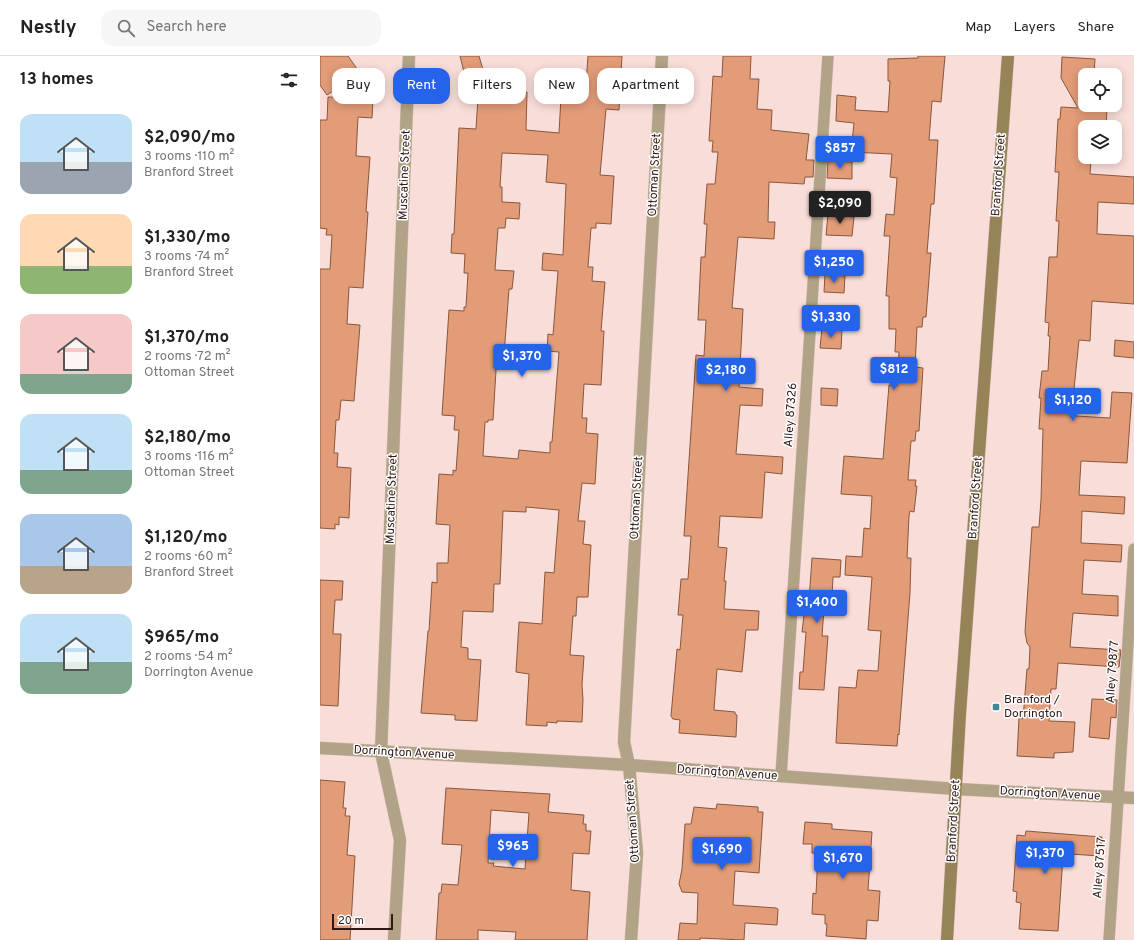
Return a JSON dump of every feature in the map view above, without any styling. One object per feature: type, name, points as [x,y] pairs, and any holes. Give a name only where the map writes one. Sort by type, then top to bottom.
[{"type":"main road","name":"Branford Street","points":[[947,940],[960,713],[1008,56]]},
{"type":"street","name":"Muscatine Street","points":[[394,940],[400,840],[381,752],[409,56]]},
{"type":"street","name":"Ottoman Street","points":[[631,940],[637,853],[629,765],[624,742],[662,56]]},
{"type":"street","name":"Dorrington Avenue","points":[[320,748],[629,765],[956,789],[1134,798]]},
{"type":"lane","name":"Alley 87326","points":[[781,776],[828,56]]},
{"type":"lane","name":"Alley 79877","points":[[1118,797],[1134,549]]},
{"type":"lane","name":"Alley 87517","points":[[1109,940],[1118,797]]},
{"type":"building","points":[[320,56],[348,56],[356,68],[332,68],[332,92],[327,95],[320,85]]},
{"type":"building","points":[[460,56],[479,56],[483,68],[463,68]]},
{"type":"building","points":[[588,56],[622,56],[621,68],[597,68],[597,104],[619,104],[619,110],[606,109],[600,175],[614,176],[611,224],[596,223],[596,228],[591,228],[588,267],[593,267],[592,281],[605,282],[601,331],[604,331],[601,385],[584,384],[582,418],[587,418],[586,433],[598,434],[595,484],[582,483],[578,521],[585,521],[583,544],[591,545],[588,597],[577,597],[576,616],[573,616],[570,655],[584,656],[582,722],[557,721],[557,723],[547,722],[547,726],[526,725],[529,674],[516,672],[519,622],[542,624],[545,572],[554,573],[559,510],[526,507],[526,512],[503,511],[500,584],[494,584],[493,612],[463,611],[461,647],[468,648],[468,659],[481,660],[477,721],[455,720],[455,715],[421,713],[432,582],[437,583],[437,563],[448,563],[450,525],[436,524],[439,474],[453,475],[453,470],[456,471],[459,430],[454,430],[455,416],[442,415],[449,310],[464,311],[464,307],[466,307],[468,273],[464,273],[465,254],[451,253],[452,234],[454,234],[459,128],[476,129],[478,104],[526,104],[527,92],[526,130],[559,133],[561,104],[589,104]],"holes":[[[502,153],[548,155],[546,182],[566,184],[563,255],[543,253],[542,270],[558,271],[553,335],[548,334],[547,351],[559,352],[550,453],[519,450],[518,459],[483,456],[485,422],[488,422],[488,420],[493,420],[497,354],[504,355],[509,289],[512,289],[514,271],[495,270],[498,228],[505,228],[506,218],[519,219],[520,203],[502,202],[502,187],[500,187]]]},
{"type":"building","points":[[723,56],[751,56],[750,79],[759,79],[757,109],[772,110],[771,130],[809,134],[806,160],[814,160],[813,177],[805,177],[804,184],[769,182],[768,222],[775,222],[774,239],[738,237],[732,308],[743,309],[739,387],[763,389],[762,406],[740,405],[736,454],[783,457],[782,474],[765,472],[762,518],[720,516],[718,547],[727,548],[724,581],[726,581],[724,609],[759,611],[758,630],[746,630],[742,672],[717,669],[714,710],[735,712],[737,715],[736,737],[679,733],[680,720],[673,719],[671,716],[677,649],[680,650],[683,615],[678,615],[681,579],[688,579],[691,536],[684,536],[696,355],[704,356],[706,320],[698,320],[701,257],[705,257],[707,224],[704,224],[707,184],[715,184],[718,152],[712,152],[713,141],[709,141],[713,76],[722,77]]},
{"type":"building","points":[[918,56],[945,56],[941,102],[932,101],[929,140],[938,140],[934,204],[931,204],[927,253],[931,253],[926,317],[923,317],[922,327],[917,327],[915,367],[923,368],[919,431],[916,431],[915,441],[911,441],[908,480],[916,480],[915,486],[917,486],[914,512],[910,511],[909,516],[907,558],[911,558],[910,593],[899,735],[898,734],[897,746],[836,743],[839,687],[856,688],[858,670],[878,671],[881,631],[868,630],[872,577],[845,575],[846,556],[862,557],[864,528],[870,529],[872,496],[841,494],[844,456],[883,459],[889,385],[897,386],[899,352],[895,352],[896,329],[889,329],[889,296],[886,296],[890,236],[884,236],[886,214],[894,215],[897,178],[890,177],[892,154],[851,152],[854,123],[836,121],[837,95],[856,97],[855,110],[888,112],[890,81],[888,81],[888,59],[918,58]]},
{"type":"building","points":[[1062,57],[1095,59],[1094,68],[1078,68],[1078,108],[1061,78]]},
{"type":"building","points":[[328,97],[332,97],[332,104],[373,104],[372,118],[358,117],[356,156],[370,157],[366,212],[368,212],[363,288],[349,287],[347,324],[360,325],[354,401],[341,400],[339,420],[336,420],[334,453],[338,453],[337,467],[351,468],[349,518],[339,517],[339,525],[335,524],[335,529],[320,528],[320,269],[330,269],[332,235],[326,235],[327,229],[320,228],[320,120],[327,120]]},
{"type":"building","points":[[1061,107],[1078,108],[1078,112],[1107,112],[1106,120],[1078,120],[1078,164],[1091,164],[1090,174],[1134,177],[1134,204],[1098,202],[1097,234],[1134,236],[1134,304],[1092,301],[1090,341],[1079,340],[1074,389],[1078,390],[1076,416],[1110,418],[1112,392],[1132,393],[1127,463],[1081,461],[1079,495],[1125,497],[1124,514],[1082,511],[1081,543],[1122,545],[1121,562],[1084,560],[1082,594],[1118,596],[1118,616],[1073,613],[1070,647],[1121,650],[1119,667],[1058,663],[1056,689],[1051,689],[1049,721],[1075,722],[1073,752],[1054,753],[1054,758],[1017,756],[1019,718],[1023,719],[1027,669],[1029,669],[1030,647],[1027,643],[1025,632],[1032,527],[1039,527],[1041,500],[1043,429],[1039,429],[1041,398],[1039,398],[1042,371],[1048,371],[1050,336],[1048,336],[1049,323],[1045,322],[1049,257],[1057,257],[1059,221],[1056,221],[1059,172],[1055,172],[1058,119],[1060,119]]},
{"type":"building","points":[[828,161],[852,162],[852,179],[827,178]]},
{"type":"building","points":[[828,214],[854,217],[852,236],[826,235]]},
{"type":"building","points":[[825,274],[845,276],[844,293],[824,292]]},
{"type":"building","points":[[822,328],[842,329],[841,349],[820,348]]},
{"type":"building","points":[[1115,340],[1134,342],[1134,358],[1114,356]]},
{"type":"building","points":[[821,388],[838,389],[837,406],[821,405]]},
{"type":"building","points":[[812,558],[841,560],[840,577],[833,577],[832,596],[825,595],[822,636],[828,636],[824,690],[799,689],[800,672],[803,672],[806,632],[802,632],[804,615],[808,615]]},
{"type":"building","points":[[320,580],[343,581],[342,600],[335,600],[333,634],[341,634],[338,706],[320,705]]},
{"type":"building","points":[[1092,699],[1117,700],[1116,718],[1111,717],[1109,739],[1089,737]]},
{"type":"building","points":[[320,780],[345,782],[343,808],[346,808],[345,816],[350,816],[347,855],[355,856],[350,940],[320,940]]},
{"type":"building","points":[[446,788],[550,794],[548,812],[584,815],[583,824],[586,824],[586,831],[591,831],[589,854],[573,853],[571,890],[590,892],[587,940],[515,940],[516,932],[478,930],[478,940],[436,940],[439,893],[441,893],[442,884],[458,885],[462,845],[442,844]],"holes":[[[491,810],[529,813],[525,869],[493,866],[494,863],[488,863]]]},
{"type":"building","points":[[717,804],[758,807],[758,812],[763,812],[759,873],[735,871],[733,905],[776,908],[778,909],[777,925],[745,923],[744,940],[700,938],[700,940],[678,940],[680,923],[697,924],[698,893],[682,892],[679,884],[682,869],[685,824],[691,824],[694,807],[716,809]]},
{"type":"building","points":[[805,822],[832,824],[832,829],[872,832],[868,890],[880,891],[878,921],[867,920],[866,939],[826,936],[827,924],[825,924],[825,915],[812,914],[813,893],[816,894],[818,854],[812,853],[812,844],[803,844]]},
{"type":"building","points":[[1026,831],[1102,837],[1100,856],[1070,854],[1070,856],[1063,856],[1058,931],[1019,929],[1021,903],[1016,902],[1017,892],[1013,891],[1017,835],[1025,836]]},
{"type":"place","name":"Branford / Dorrington","points":[[996,707]]}]
